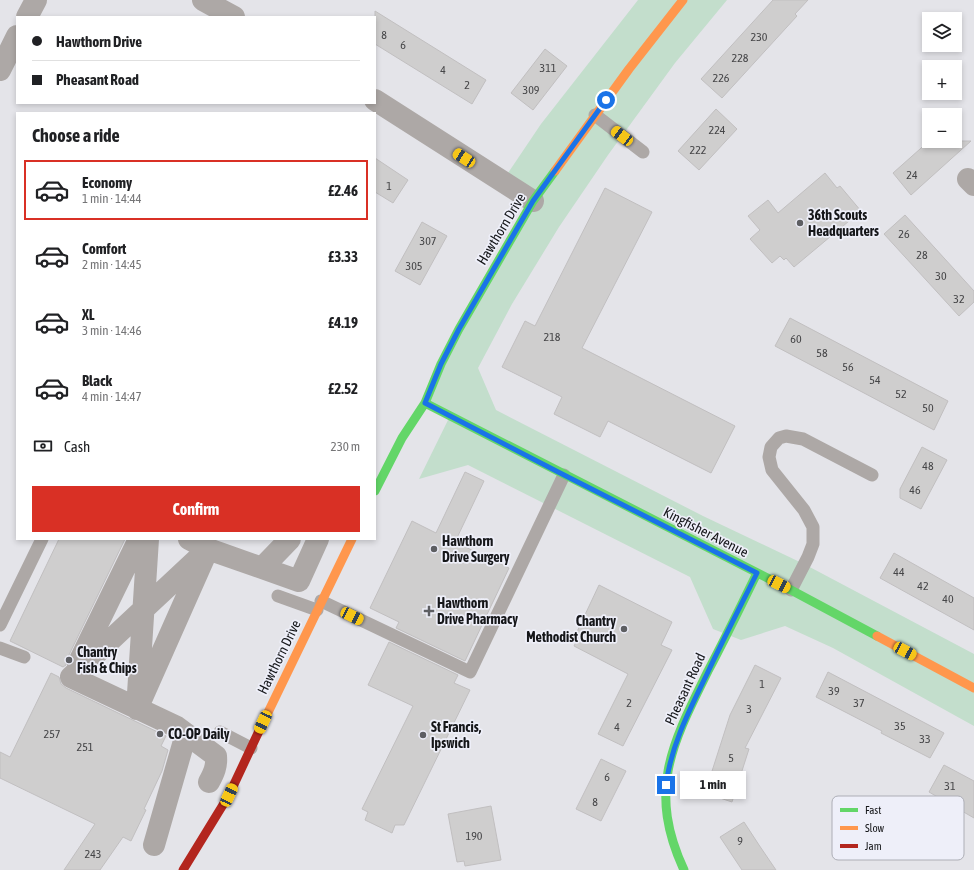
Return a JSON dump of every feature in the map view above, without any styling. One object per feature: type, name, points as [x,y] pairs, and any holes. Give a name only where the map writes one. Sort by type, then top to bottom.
[{"type":"street","points":[[28,16],[36,0]]},
{"type":"street","points":[[203,0],[232,16]]},
{"type":"street","name":"Hawthorn Drive","points":[[376,489],[402,438],[425,403],[441,364],[459,329],[533,201],[628,69],[683,0]]},
{"type":"street","points":[[0,70],[16,38]]},
{"type":"street","points":[[376,101],[533,201]]},
{"type":"street","name":"Kingfisher Avenue","points":[[425,403],[791,590],[974,688]]},
{"type":"street","points":[[71,677],[140,540]]},
{"type":"street","points":[[137,709],[148,540]]},
{"type":"street","points":[[191,540],[208,549],[299,581],[318,540]]},
{"type":"street","points":[[262,568],[289,540]]},
{"type":"street","name":"Hawthorn Drive","points":[[184,870],[220,811],[352,540]]},
{"type":"street","points":[[71,677],[208,549]]},
{"type":"street","points":[[137,709],[208,549]]},
{"type":"street","name":"Pheasant Road","points":[[684,870],[676,851],[668,822],[666,802],[668,766],[691,706],[757,573]]},
{"type":"street","points":[[71,677],[177,727],[216,756],[217,762],[215,771],[209,782]]},
{"type":"street","points":[[154,845],[186,734]]},
{"type":"lane","points":[[595,115],[643,152]]},
{"type":"lane","points":[[791,590],[813,544],[813,527],[804,510],[772,470],[769,457],[771,447],[780,438],[786,436],[803,439],[872,475]]},
{"type":"lane","points":[[278,596],[319,606],[470,672],[564,475]]},
{"type":"lane","points":[[0,625],[42,540]]},
{"type":"lane","points":[[0,648],[24,657]]},
{"type":"lane","points":[[220,732],[251,748]]},
{"type":"green space","points":[[638,0],[727,0],[675,63],[608,155],[559,227],[512,304],[478,368],[496,410],[703,516],[804,564],[974,654],[974,726],[833,648],[785,626],[741,640],[713,629],[690,577],[468,465],[419,479],[450,416],[425,403],[532,201],[502,182],[541,124]]},
{"type":"building","points":[[773,0],[808,0],[795,14],[797,16],[722,98],[701,79]]},
{"type":"building","points":[[375,11],[486,80],[472,104],[376,45]]},
{"type":"building","points":[[545,49],[567,66],[533,110],[511,93]]},
{"type":"building","points":[[716,109],[737,129],[699,170],[678,151]]},
{"type":"building","points":[[962,141],[971,141],[911,195],[893,173],[922,147],[962,148]]},
{"type":"building","points":[[376,159],[408,180],[393,203],[376,193]]},
{"type":"building","name":"36th Scouts Headquarters","points":[[825,173],[837,188],[840,186],[861,211],[794,267],[786,258],[784,260],[780,256],[772,263],[750,239],[760,230],[748,216],[768,200],[778,213]]},
{"type":"building","points":[[605,188],[652,212],[582,348],[735,426],[711,473],[608,421],[600,437],[554,414],[562,397],[502,367],[525,321],[535,326]]},
{"type":"building","points":[[905,215],[974,291],[974,302],[959,316],[884,234]]},
{"type":"building","points":[[422,222],[447,236],[420,285],[395,271]]},
{"type":"building","points":[[790,318],[948,401],[934,430],[775,346]]},
{"type":"building","points":[[922,447],[947,460],[921,509],[900,498],[900,489]]},
{"type":"building","points":[[465,472],[484,481],[455,542],[509,568],[465,661],[396,628],[399,622],[370,608],[412,521],[436,533]]},
{"type":"building","points":[[59,540],[125,540],[67,659],[66,665],[63,667],[10,641]]},
{"type":"building","points":[[894,553],[974,598],[974,630],[880,578]]},
{"type":"building","name":"Chantry Methodist Church","points":[[599,585],[672,622],[661,645],[672,650],[623,746],[598,734],[628,674],[574,646],[578,638],[575,636]]},
{"type":"building","name":"St Francis, Ipswich","points":[[389,642],[458,675],[454,683],[470,690],[404,825],[395,825],[392,833],[365,820],[368,812],[362,809],[413,706],[368,685]]},
{"type":"building","points":[[755,665],[781,678],[745,748],[749,749],[732,802],[705,793],[730,715]]},
{"type":"building","points":[[828,672],[944,733],[930,758],[816,697]]},
{"type":"building","points":[[51,673],[59,677],[61,684],[66,688],[166,736],[161,746],[168,750],[162,771],[131,841],[123,837],[100,870],[64,870],[95,824],[0,778],[0,752],[10,757]]},
{"type":"building","points":[[601,759],[626,771],[601,821],[576,809]]},
{"type":"building","points":[[944,765],[974,781],[974,818],[964,812],[964,796],[936,796],[929,792]]},
{"type":"building","points":[[491,806],[501,860],[465,866],[464,861],[457,862],[448,814]]},
{"type":"building","points":[[744,822],[776,870],[742,870],[720,837]]},
{"type":"traffic: fast","points":[[376,489],[402,438],[425,403],[441,364],[459,329],[533,201],[555,171]]},
{"type":"traffic: fast","points":[[425,403],[791,590],[877,636]]},
{"type":"traffic: fast","points":[[684,870],[673,841],[667,815],[666,791],[669,768],[675,745],[695,697],[757,573]]},
{"type":"traffic: slow","points":[[555,171],[629,69],[683,0]]},
{"type":"traffic: slow","points":[[259,731],[352,540]]},
{"type":"traffic: slow","points":[[877,636],[974,688]]},
{"type":"traffic: jam","points":[[183,870],[229,795],[259,731]]},
{"type":"place","name":"36th Scouts Headquarters","points":[[800,223]]},
{"type":"place","name":"Hawthorn Drive Surgery","points":[[434,549]]},
{"type":"place","name":"Hawthorn Drive Pharmacy","points":[[429,611]]},
{"type":"place","name":"Chantry Methodist Church","points":[[624,629]]},
{"type":"place","name":"Chantry Fish & Chips","points":[[69,660]]},
{"type":"place","name":"CO-OP Daily","points":[[160,734]]},
{"type":"place","name":"St Francis, Ipswich","points":[[423,735]]},
{"type":"route","points":[[606,100],[533,201],[459,329],[441,364],[425,403],[757,573],[691,706],[668,766],[666,785]]}]
